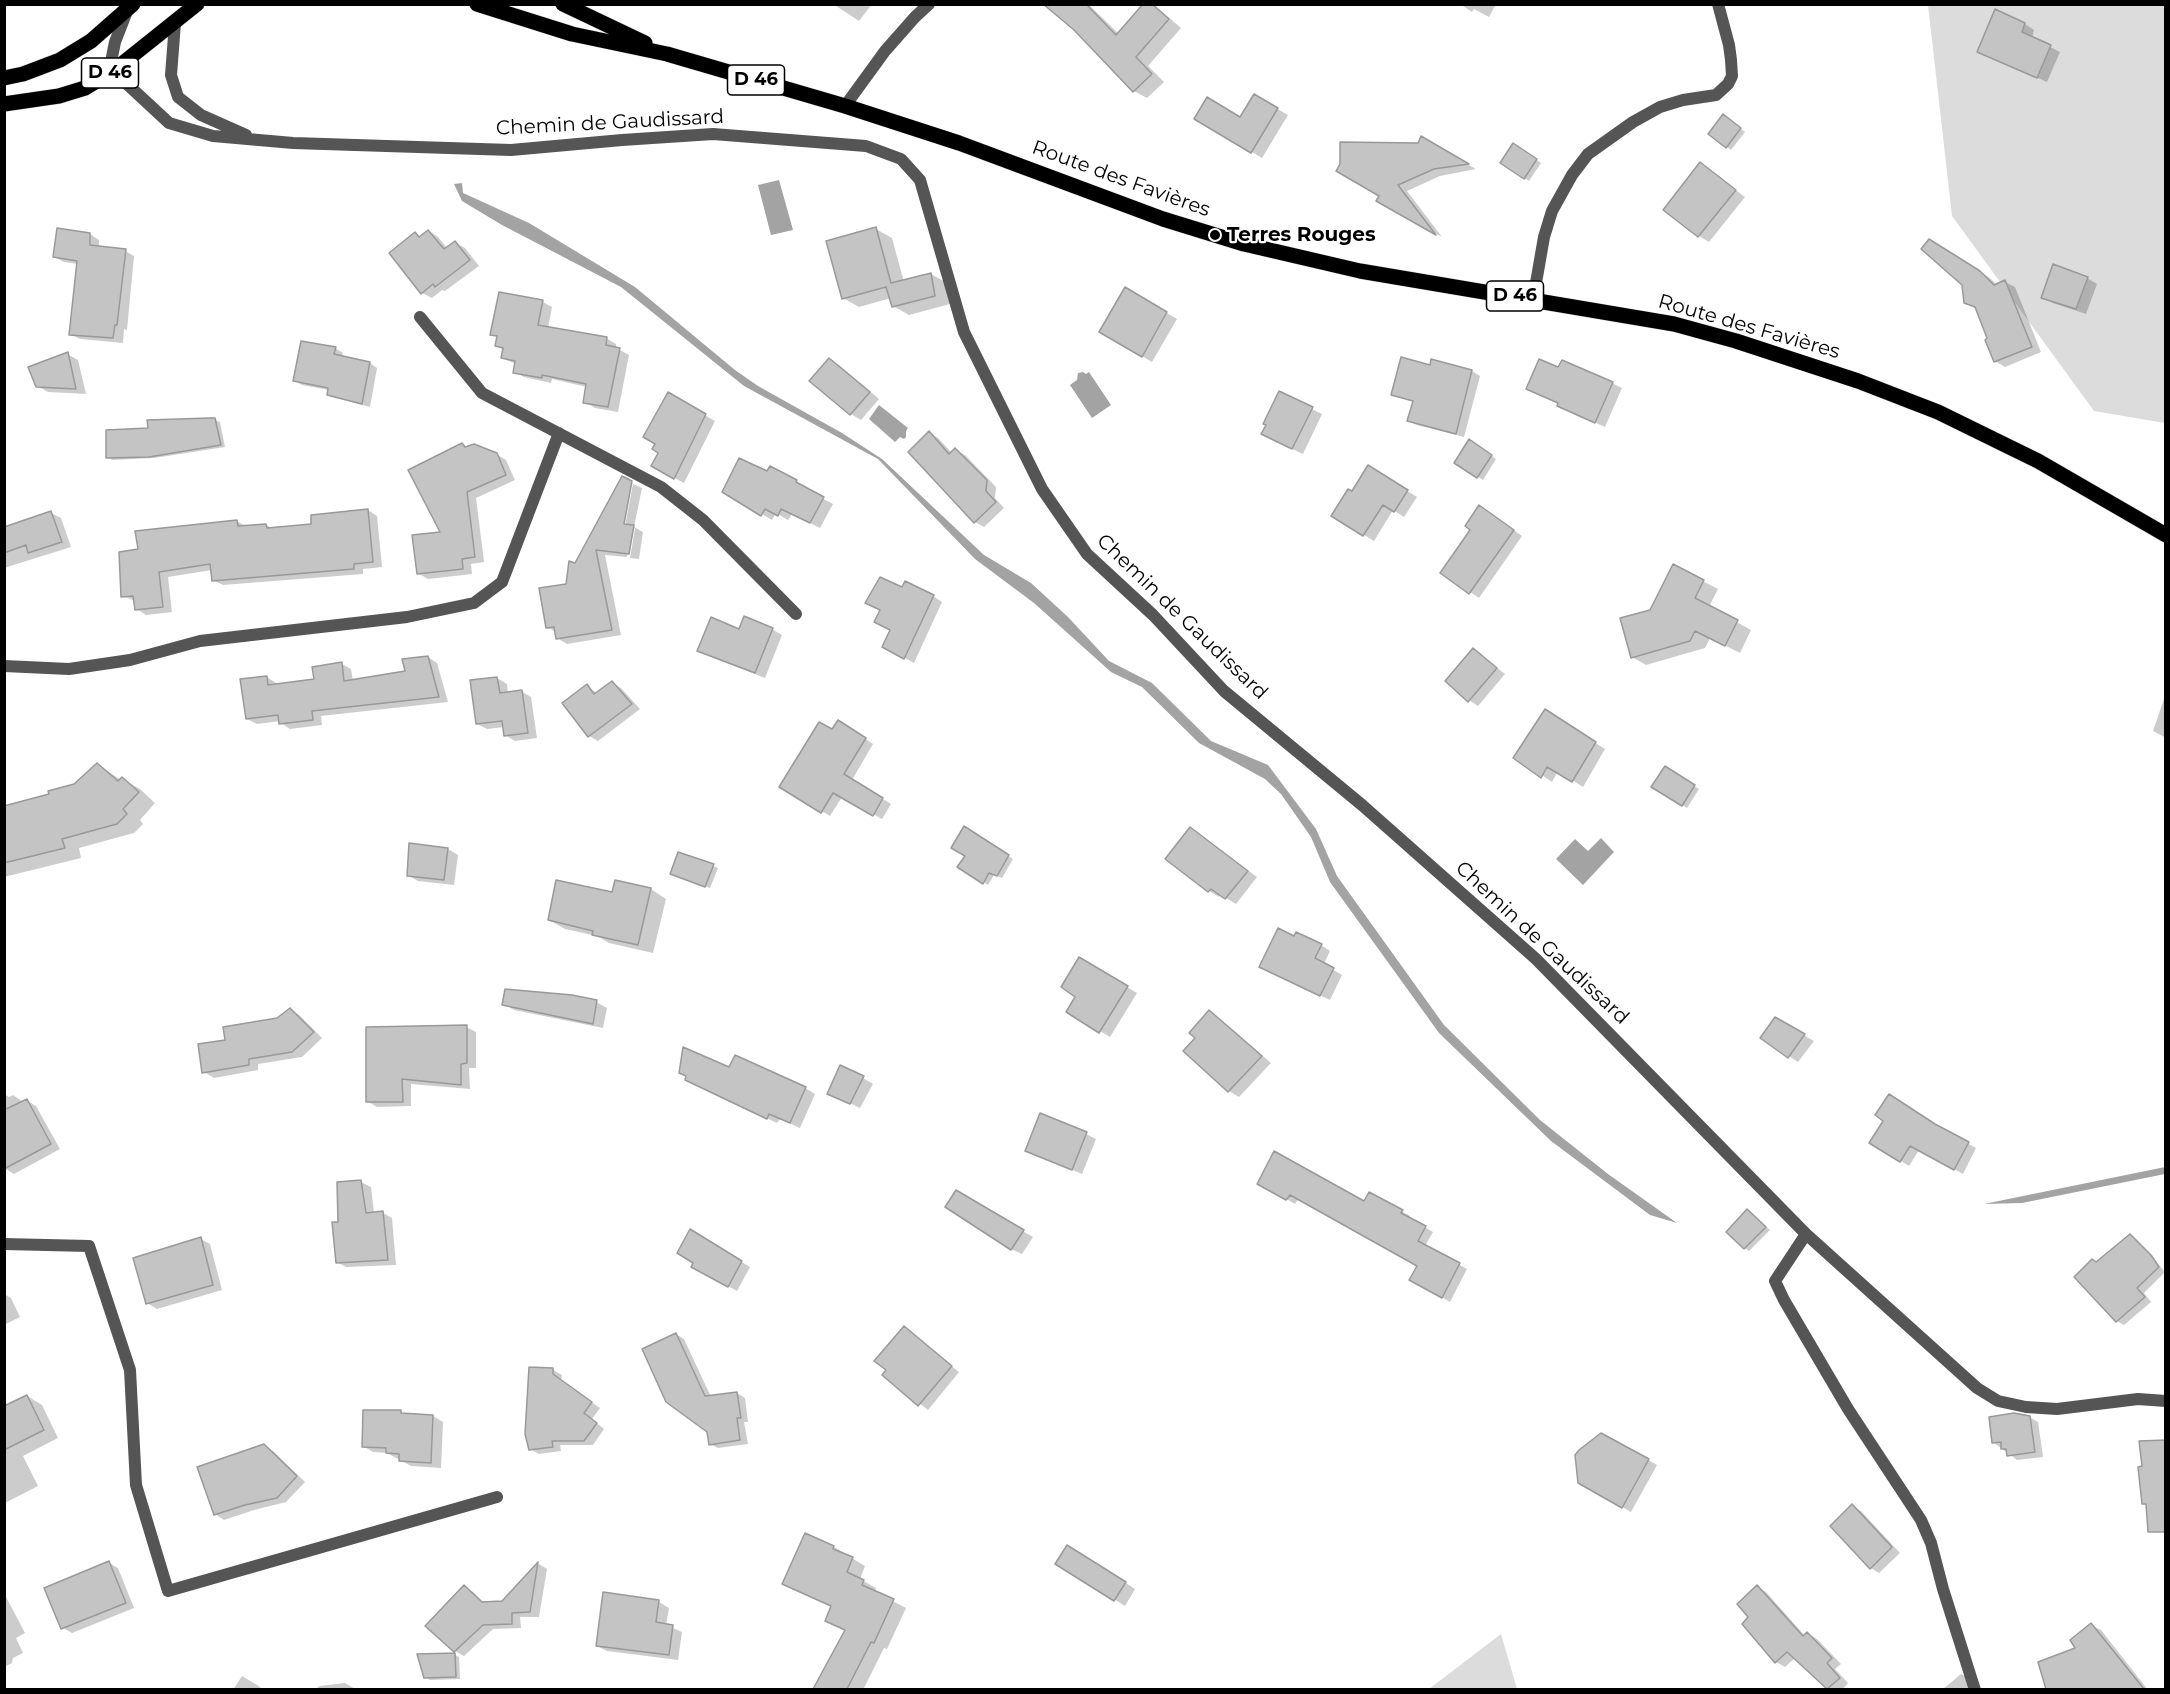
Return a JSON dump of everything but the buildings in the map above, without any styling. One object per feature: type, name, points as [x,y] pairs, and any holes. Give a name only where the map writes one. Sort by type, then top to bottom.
[{"type":"main road","name":"D 46","points":[[4,104],[59,96],[85,88],[113,71],[197,4]]},
{"type":"main road","name":"D 46","points":[[477,4],[572,34],[667,54],[845,106]]},
{"type":"main road","name":"D 46","points":[[563,4],[667,54]]},
{"type":"main road","name":"D 46","points":[[4,78],[23,74],[60,60],[91,40],[130,8]]},
{"type":"main road","name":"Route des Favières","points":[[845,106],[969,147],[1163,219],[1244,244],[1359,271],[1674,324],[1867,384],[1938,412],[2003,442],[2166,535]]},
{"type":"street","points":[[845,106],[885,51],[929,4]]},
{"type":"street","points":[[1533,300],[1544,237],[1552,211],[1572,175],[1588,154],[1633,122],[1660,107],[1683,100],[1716,95],[1728,84],[1732,76],[1730,53],[1718,4]]},
{"type":"street","points":[[113,71],[112,57],[115,42],[130,8]]},
{"type":"street","points":[[175,23],[171,75],[178,97],[201,115],[256,139]]},
{"type":"street","name":"Chemin de Gaudissard","points":[[113,71],[169,123],[213,136],[293,143],[511,150],[713,134],[866,146],[901,159],[920,180],[964,332],[1042,489],[1087,554],[1153,615],[1224,691],[1362,805],[1536,959],[1806,1234],[1977,1388],[1998,1401],[2026,1407],[2057,1409],[2138,1400],[2166,1401]]},
{"type":"street","points":[[420,317],[482,393],[661,487],[703,520],[796,614]]},
{"type":"street","points":[[4,666],[69,669],[130,660],[200,641],[407,617],[474,603],[502,582],[559,433]]},
{"type":"street","points":[[1806,1234],[1775,1281],[1848,1409],[1921,1520],[1931,1543],[1943,1590],[1975,1689]]},
{"type":"street","points":[[4,1244],[89,1246],[130,1370],[136,1485],[168,1591],[497,1497]]},
{"type":"shaded area","points":[[1928,5],[2165,5],[2165,423],[2094,411],[1952,216]]},
{"type":"shaded area","points":[[779,180],[793,230],[771,235],[758,185]]},
{"type":"shaded area","points":[[462,183],[463,193],[529,223],[635,287],[735,370],[882,459],[984,555],[1031,583],[1068,617],[1109,661],[1152,683],[1211,741],[1268,765],[1316,829],[1337,876],[1444,1025],[1540,1120],[1608,1174],[1677,1223],[1650,1215],[1551,1141],[1439,1033],[1330,882],[1311,837],[1281,794],[1265,779],[1199,743],[1142,687],[1111,672],[1034,603],[975,559],[878,459],[744,386],[621,287],[502,225],[462,201],[454,184]]},
{"type":"shaded area","points":[[1089,372],[1111,405],[1092,418],[1070,385],[1077,380],[1078,373],[1086,374]]},
{"type":"shaded area","points":[[879,405],[908,428],[904,439],[900,437],[895,442],[869,419]]},
{"type":"shaded area","points":[[1601,838],[1614,852],[1583,885],[1556,859],[1575,839],[1588,851]]},
{"type":"shaded area","points":[[2165,1167],[2165,1174],[2022,1203],[1984,1204]]},
{"type":"shaded area","points":[[1501,1634],[1517,1689],[1429,1689]]},
{"type":"place","name":"Terres Rouges","points":[[1215,235]]}]
